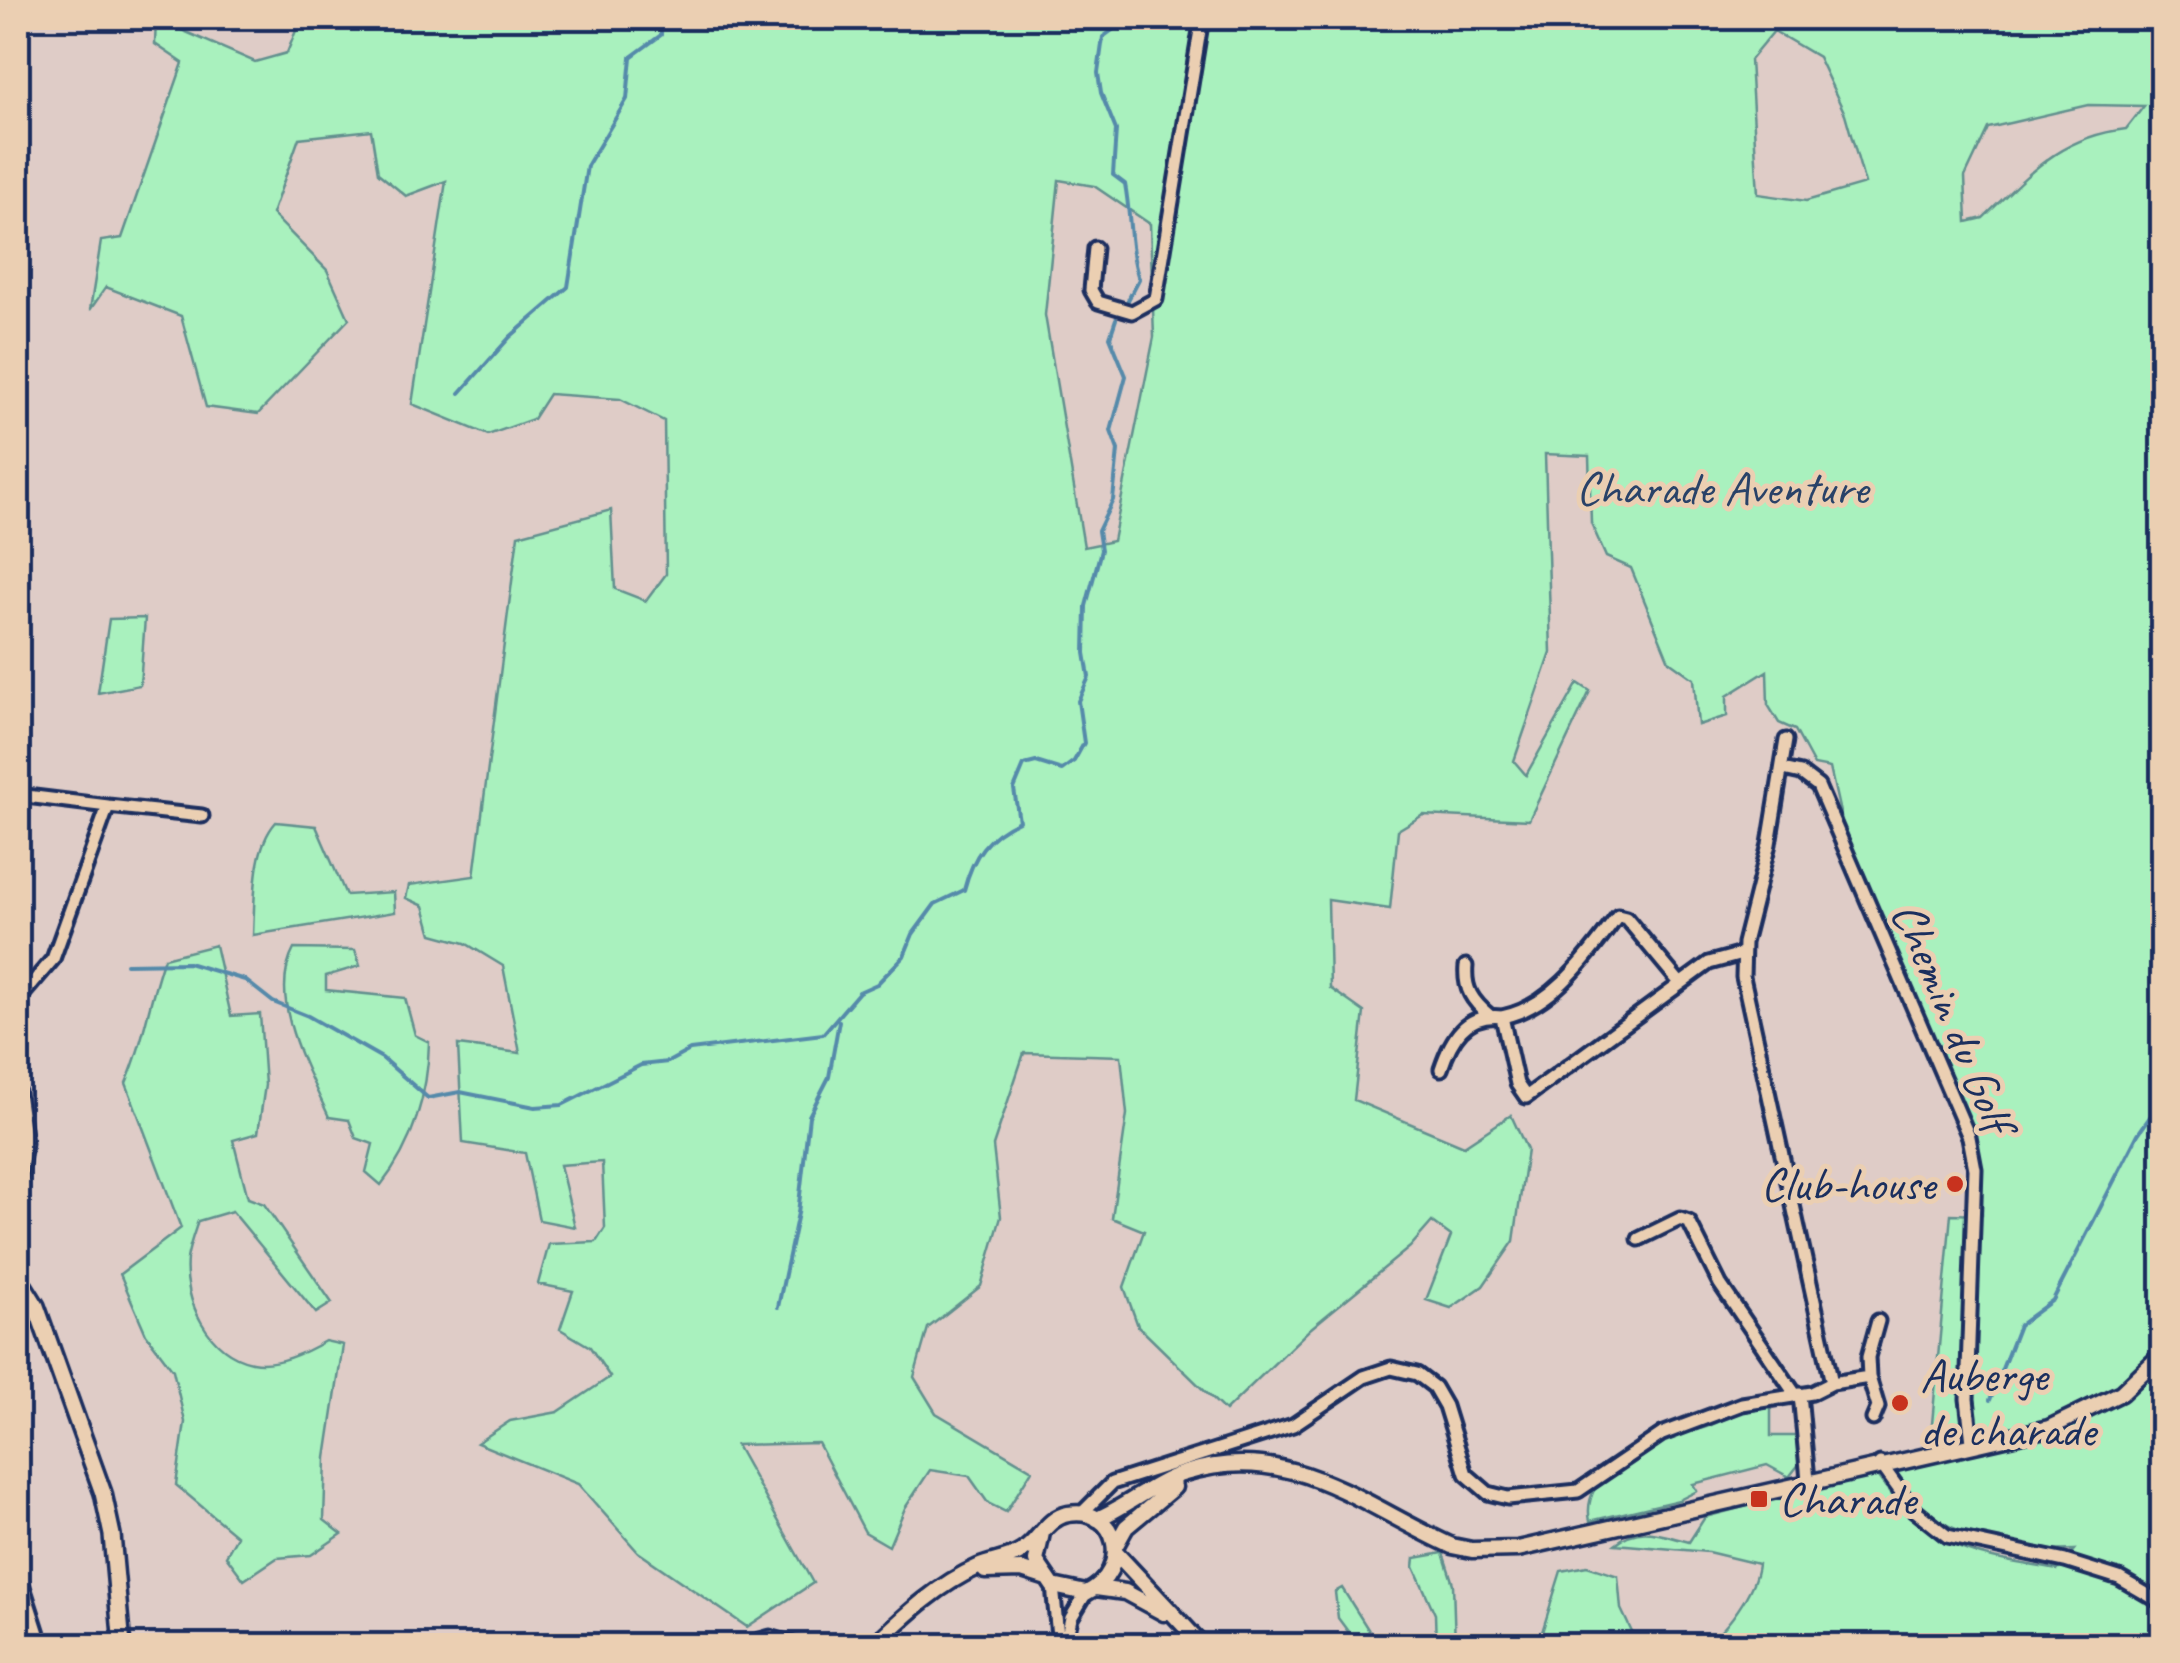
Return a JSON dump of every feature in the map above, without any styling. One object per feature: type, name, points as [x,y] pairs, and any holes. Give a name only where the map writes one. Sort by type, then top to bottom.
[{"type":"main road","points":[[18,1277],[36,1306],[104,1494],[122,1646]]},
{"type":"street","points":[[1095,248],[1090,270],[1098,302],[1132,312],[1156,299],[1202,18]]},
{"type":"street","points":[[1786,740],[1742,954],[1758,1054],[1832,1383]]},
{"type":"street","name":"Chemin du Golf","points":[[1783,768],[1801,773],[1818,786],[1968,1136],[1975,1170],[1967,1399],[1972,1442]]},
{"type":"street","points":[[18,795],[202,816]]},
{"type":"street","points":[[18,1000],[53,960],[108,806]]},
{"type":"street","points":[[1440,1069],[1457,1032],[1470,1022],[1514,1015],[1557,986],[1581,965],[1618,916],[1626,918],[1680,983]]},
{"type":"street","points":[[1466,966],[1464,983],[1475,1004],[1496,1017],[1517,1084],[1526,1097],[1709,963],[1742,954]]},
{"type":"street","points":[[18,1092],[25,1143],[18,1188]]},
{"type":"street","points":[[1639,1239],[1680,1219],[1689,1222],[1720,1284],[1798,1394],[1808,1480]]},
{"type":"street","points":[[1873,1419],[1878,1407],[1869,1378],[1868,1357],[1878,1321]]},
{"type":"street","points":[[873,1646],[932,1594],[960,1577],[1024,1551],[1058,1517],[1081,1514],[1096,1518],[1138,1500],[1172,1478],[1198,1470],[1249,1462],[1301,1471],[1409,1527],[1472,1550],[1533,1546],[1880,1462],[2049,1428],[2121,1393],[2162,1354]]},
{"type":"street","points":[[1081,1514],[1108,1486],[1293,1425],[1364,1377],[1391,1368],[1417,1374],[1434,1387],[1445,1406],[1466,1474],[1488,1492],[1508,1498],[1578,1491],[1662,1434],[1742,1404],[1869,1378]]},
{"type":"street","points":[[1880,1462],[1914,1508],[1947,1536],[2065,1561],[2119,1578],[2162,1603]]},
{"type":"street","points":[[1062,1646],[1072,1618],[1091,1590],[1107,1579],[1116,1549],[1140,1513],[1198,1470]]},
{"type":"street","points":[[1096,1518],[1116,1549],[1203,1646]]},
{"type":"street","points":[[1042,1533],[1036,1561],[1049,1581],[1062,1646]]},
{"type":"street","points":[[960,1577],[997,1570],[1091,1590],[1125,1592],[1191,1634]]},
{"type":"street","points":[[18,1571],[42,1646]]},
{"type":"street","points":[[739,1646],[764,1637],[801,1646]]},
{"type":"green space","name":"Charade Aventure","points":[[301,18],[2162,18],[2162,1645],[1701,1645],[1720,1632],[1738,1610],[1752,1586],[1758,1564],[1708,1552],[1615,1544],[1642,1533],[1689,1542],[1705,1517],[1875,1473],[1915,1519],[1953,1545],[2058,1570],[2074,1550],[2018,1546],[1957,1529],[1926,1512],[1894,1468],[2020,1440],[2015,1426],[1931,1435],[1951,1214],[1982,1215],[1982,1167],[1857,888],[1830,768],[1814,765],[1795,730],[1779,723],[1768,705],[1767,671],[1727,696],[1727,716],[1698,725],[1694,679],[1669,661],[1631,568],[1606,557],[1591,523],[1589,456],[1545,454],[1551,653],[1514,761],[1526,775],[1578,683],[1590,691],[1529,820],[1423,815],[1398,830],[1390,909],[1328,900],[1330,988],[1364,1012],[1354,1100],[1464,1146],[1511,1115],[1527,1150],[1514,1241],[1483,1286],[1451,1308],[1426,1300],[1451,1236],[1432,1222],[1410,1247],[1310,1329],[1225,1411],[1138,1326],[1124,1287],[1144,1231],[1112,1218],[1127,1114],[1121,1056],[1024,1053],[993,1146],[1001,1217],[981,1286],[928,1328],[914,1377],[936,1413],[1032,1470],[1006,1512],[988,1503],[969,1476],[930,1470],[905,1508],[889,1546],[865,1532],[818,1443],[736,1445],[813,1583],[747,1627],[638,1552],[578,1484],[477,1443],[510,1421],[558,1412],[610,1377],[590,1347],[560,1329],[573,1291],[538,1284],[549,1244],[596,1242],[605,1228],[602,1162],[560,1165],[575,1227],[539,1220],[525,1153],[463,1143],[458,1045],[520,1053],[503,966],[465,943],[432,934],[424,906],[406,898],[409,885],[474,876],[518,535],[611,510],[615,589],[646,601],[666,574],[664,421],[620,399],[549,394],[533,419],[488,435],[412,404],[446,181],[406,196],[378,173],[371,130],[299,138],[272,214],[327,270],[349,319],[258,414],[206,407],[181,316],[106,287],[90,310],[101,241],[122,238],[183,63],[155,44],[156,19],[255,62],[287,53]],"holes":[[[1774,31],[1818,57],[1845,114],[1865,184],[1806,201],[1758,194],[1750,60]],[[2088,105],[2144,106],[2126,129],[2103,133],[2063,149],[1983,218],[1967,222],[1965,177],[1988,128]],[[1059,180],[1094,186],[1150,224],[1154,337],[1113,541],[1084,547],[1045,315]]]},
{"type":"green space","points":[[145,618],[140,685],[98,693],[109,619]]},
{"type":"green space","points":[[276,822],[316,826],[346,895],[394,892],[395,912],[253,935],[259,860]]},
{"type":"green space","points":[[215,945],[231,1016],[260,1014],[265,1085],[258,1133],[233,1140],[248,1198],[264,1204],[332,1303],[316,1313],[232,1211],[198,1221],[187,1259],[194,1307],[223,1348],[252,1362],[280,1360],[325,1341],[343,1345],[326,1458],[324,1520],[342,1534],[311,1555],[277,1558],[244,1580],[226,1556],[237,1536],[176,1485],[185,1422],[173,1370],[146,1334],[120,1274],[181,1228],[126,1083],[164,958]]},
{"type":"green space","points":[[294,949],[355,950],[360,966],[326,976],[326,990],[405,998],[415,1035],[429,1042],[417,1118],[402,1153],[381,1185],[366,1172],[373,1144],[356,1138],[349,1120],[329,1117],[301,1056],[287,1011],[285,990]]},
{"type":"green space","points":[[1771,1403],[1771,1436],[1796,1436],[1800,1463],[1789,1477],[1767,1465],[1693,1484],[1697,1491],[1679,1500],[1590,1521],[1589,1505],[1594,1490],[1616,1464],[1631,1454],[1676,1432],[1702,1428]]},
{"type":"green space","points":[[1443,1553],[1453,1584],[1455,1645],[1436,1645],[1435,1614],[1414,1567],[1415,1558]]},
{"type":"green space","points":[[1587,1566],[1618,1576],[1621,1609],[1638,1645],[1538,1645],[1561,1571]]},
{"type":"green space","points":[[1342,1588],[1378,1645],[1358,1645],[1338,1618],[1335,1592]]},
{"type":"waterway","points":[[460,393],[510,337],[568,287],[587,166],[627,99],[631,57],[661,35],[661,18]]},
{"type":"waterway","points":[[1127,302],[1139,279],[1125,184],[1113,175],[1116,130],[1101,93],[1098,73],[1103,37],[1129,18]]},
{"type":"waterway","points":[[126,964],[188,963],[245,980],[273,1002],[308,1016],[382,1058],[428,1098],[460,1092],[535,1107],[562,1105],[641,1065],[668,1062],[690,1050],[823,1034],[859,992],[877,984],[904,956],[913,934],[935,904],[964,890],[977,857],[990,840],[1019,821],[1014,789],[1024,765],[1036,762],[1062,770],[1074,761],[1084,743],[1078,701],[1089,677],[1086,606],[1101,550],[1098,531],[1113,500],[1118,450],[1111,431],[1126,376],[1110,337],[1116,319]]},
{"type":"waterway","points":[[778,1307],[798,1213],[809,1116],[829,1077],[839,1021]]},
{"type":"waterway","points":[[1990,1400],[2019,1325],[2053,1300],[2138,1134],[2162,1100]]},
{"type":"place","name":"Club-house","points":[[1955,1184]]},
{"type":"place","name":"Auberge de charade","points":[[1900,1403]]},
{"type":"place","name":"Charade","points":[[1759,1499]]}]
